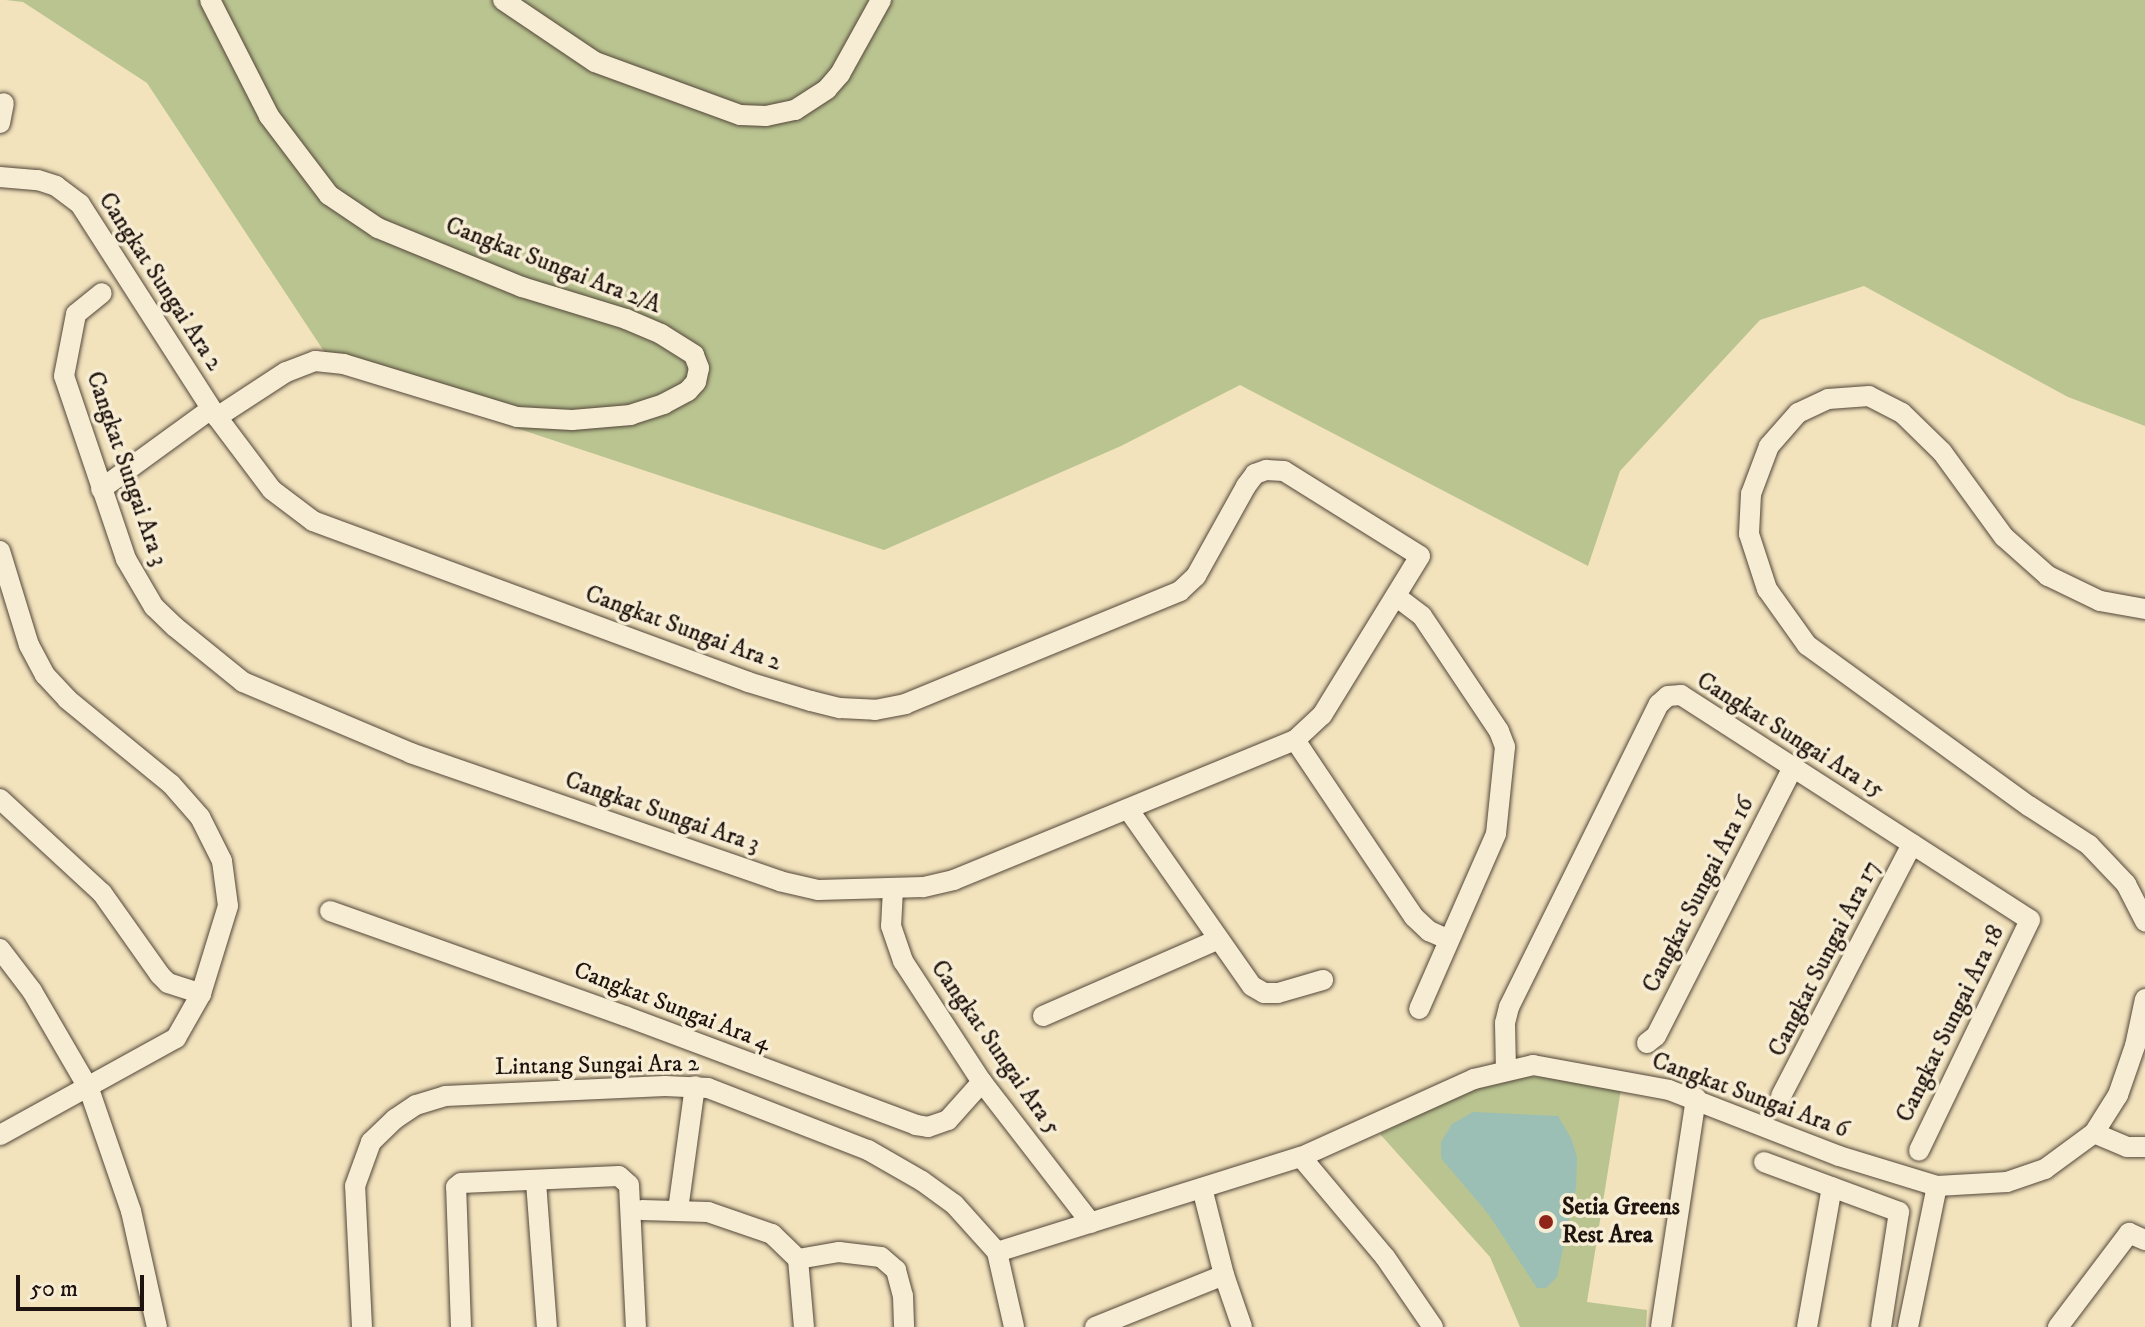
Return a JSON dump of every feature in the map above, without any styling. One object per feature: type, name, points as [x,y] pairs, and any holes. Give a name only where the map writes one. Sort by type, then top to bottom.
[{"type":"street","name":"Cangkat Sungai Ara 2/A","points":[[101,489],[214,413],[286,372],[315,361],[344,364],[517,417],[572,420],[631,415],[664,404],[688,391],[696,382],[699,368],[694,355],[661,334],[626,319],[522,287],[378,228],[329,195],[269,116],[210,0]]},
{"type":"street","points":[[503,0],[595,62],[740,115],[766,116],[795,110],[827,89],[840,74],[881,0]]},
{"type":"street","name":"Cangkat Sungai Ara 2","points":[[0,177],[38,180],[56,186],[80,204],[214,413],[272,490],[313,521],[748,682],[840,708],[875,710],[905,704],[1180,591],[1196,576],[1246,486],[1255,474],[1266,470],[1284,471],[1420,556]]},
{"type":"street","name":"Cangkat Sungai Ara 3","points":[[102,293],[76,314],[64,376],[126,559],[154,607],[243,682],[411,753],[780,881],[818,890],[893,889],[954,880],[1295,740],[1322,715],[1420,556]]},
{"type":"street","points":[[2145,609],[2100,601],[2048,576],[2004,537],[1942,452],[1902,413],[1869,396],[1828,399],[1798,413],[1769,446],[1751,494],[1749,534],[1767,589],[1807,645],[2029,806],[2089,845],[2126,884],[2145,921]]},
{"type":"street","points":[[0,551],[29,645],[45,675],[67,699],[171,784],[200,817],[222,861],[228,906],[201,994],[176,1038],[89,1089],[0,1135]]},
{"type":"street","points":[[1397,597],[1422,616],[1499,731],[1505,747],[1496,834],[1447,939],[1419,1009]]},
{"type":"street","name":"Cangkat Sungai Ara 15","points":[[1506,1071],[1505,1023],[1509,1007],[1659,704],[1668,696],[1681,695],[2030,920]]},
{"type":"street","points":[[1295,740],[1414,917],[1429,931],[1447,939]]},
{"type":"street","name":"Cangkat Sungai Ara 16","points":[[1647,1043],[1656,1036],[1793,767]]},
{"type":"street","points":[[0,799],[102,893],[168,983],[201,994]]},
{"type":"street","points":[[1128,809],[1243,977],[1264,993],[1278,993],[1323,980]]},
{"type":"street","name":"Cangkat Sungai Ara 17","points":[[1781,1096],[1912,844]]},
{"type":"street","name":"Cangkat Sungai Ara 5","points":[[893,889],[891,926],[897,948],[982,1082],[1091,1223]]},
{"type":"street","name":"Cangkat Sungai Ara 4","points":[[330,911],[625,1016],[916,1125],[928,1127],[948,1120],[982,1082]]},
{"type":"street","name":"Cangkat Sungai Ara 18","points":[[1919,1151],[2030,920]]},
{"type":"street","points":[[1043,1016],[1217,940]]},
{"type":"street","points":[[0,949],[32,991],[89,1089],[131,1211],[157,1327]]},
{"type":"street","name":"Cangkat Sungai Ara 6","points":[[997,1252],[1301,1157],[1460,1084],[1533,1065],[1628,1080],[1696,1098],[1839,1156],[1937,1186],[2007,1182],[2045,1169],[2094,1133],[2118,1095],[2135,1046],[2145,999]]},
{"type":"street","points":[[678,1210],[695,1086]]},
{"type":"street","name":"Lintang Sungai Ara 2","points":[[362,1327],[355,1186],[371,1142],[395,1119],[416,1105],[445,1096],[695,1086],[854,1145],[895,1165],[954,1204],[997,1252],[1014,1327]]},
{"type":"street","points":[[1661,1327],[1696,1098]]},
{"type":"street","points":[[2094,1133],[2127,1147],[2145,1147]]},
{"type":"street","points":[[1301,1157],[1385,1257],[1433,1327]]},
{"type":"street","points":[[1764,1162],[1899,1212],[1881,1327]]},
{"type":"street","points":[[461,1327],[456,1187],[461,1183],[619,1176],[626,1179],[636,1327]]},
{"type":"street","points":[[536,1182],[547,1327]]},
{"type":"street","points":[[1908,1327],[1937,1186]]},
{"type":"street","points":[[1807,1327],[1832,1187]]},
{"type":"street","points":[[1202,1188],[1224,1275],[1242,1327]]},
{"type":"street","points":[[642,1210],[708,1212],[772,1234],[798,1259],[804,1327]]},
{"type":"street","points":[[2058,1327],[2137,1237]]},
{"type":"street","points":[[798,1259],[839,1252],[881,1257],[896,1270],[903,1296],[904,1327]]},
{"type":"street","points":[[1095,1327],[1224,1275]]},
{"type":"green space","points":[[6,0],[2145,0],[2145,426],[2068,397],[1864,286],[1760,320],[1620,471],[1588,566],[1240,385],[1121,446],[884,550],[335,368],[147,83],[23,2]]},
{"type":"green space","points":[[1547,1076],[1621,1089],[1587,1302],[1647,1310],[1646,1327],[1520,1327],[1490,1257],[1380,1134],[1460,1093],[1527,1077]]},
{"type":"water","points":[[1473,1112],[1558,1116],[1571,1138],[1577,1157],[1576,1188],[1557,1277],[1546,1288],[1537,1288],[1489,1215],[1441,1158],[1441,1142],[1452,1124]]},
{"type":"place","name":"Setia Greens Rest Area","points":[[1546,1222]]}]
